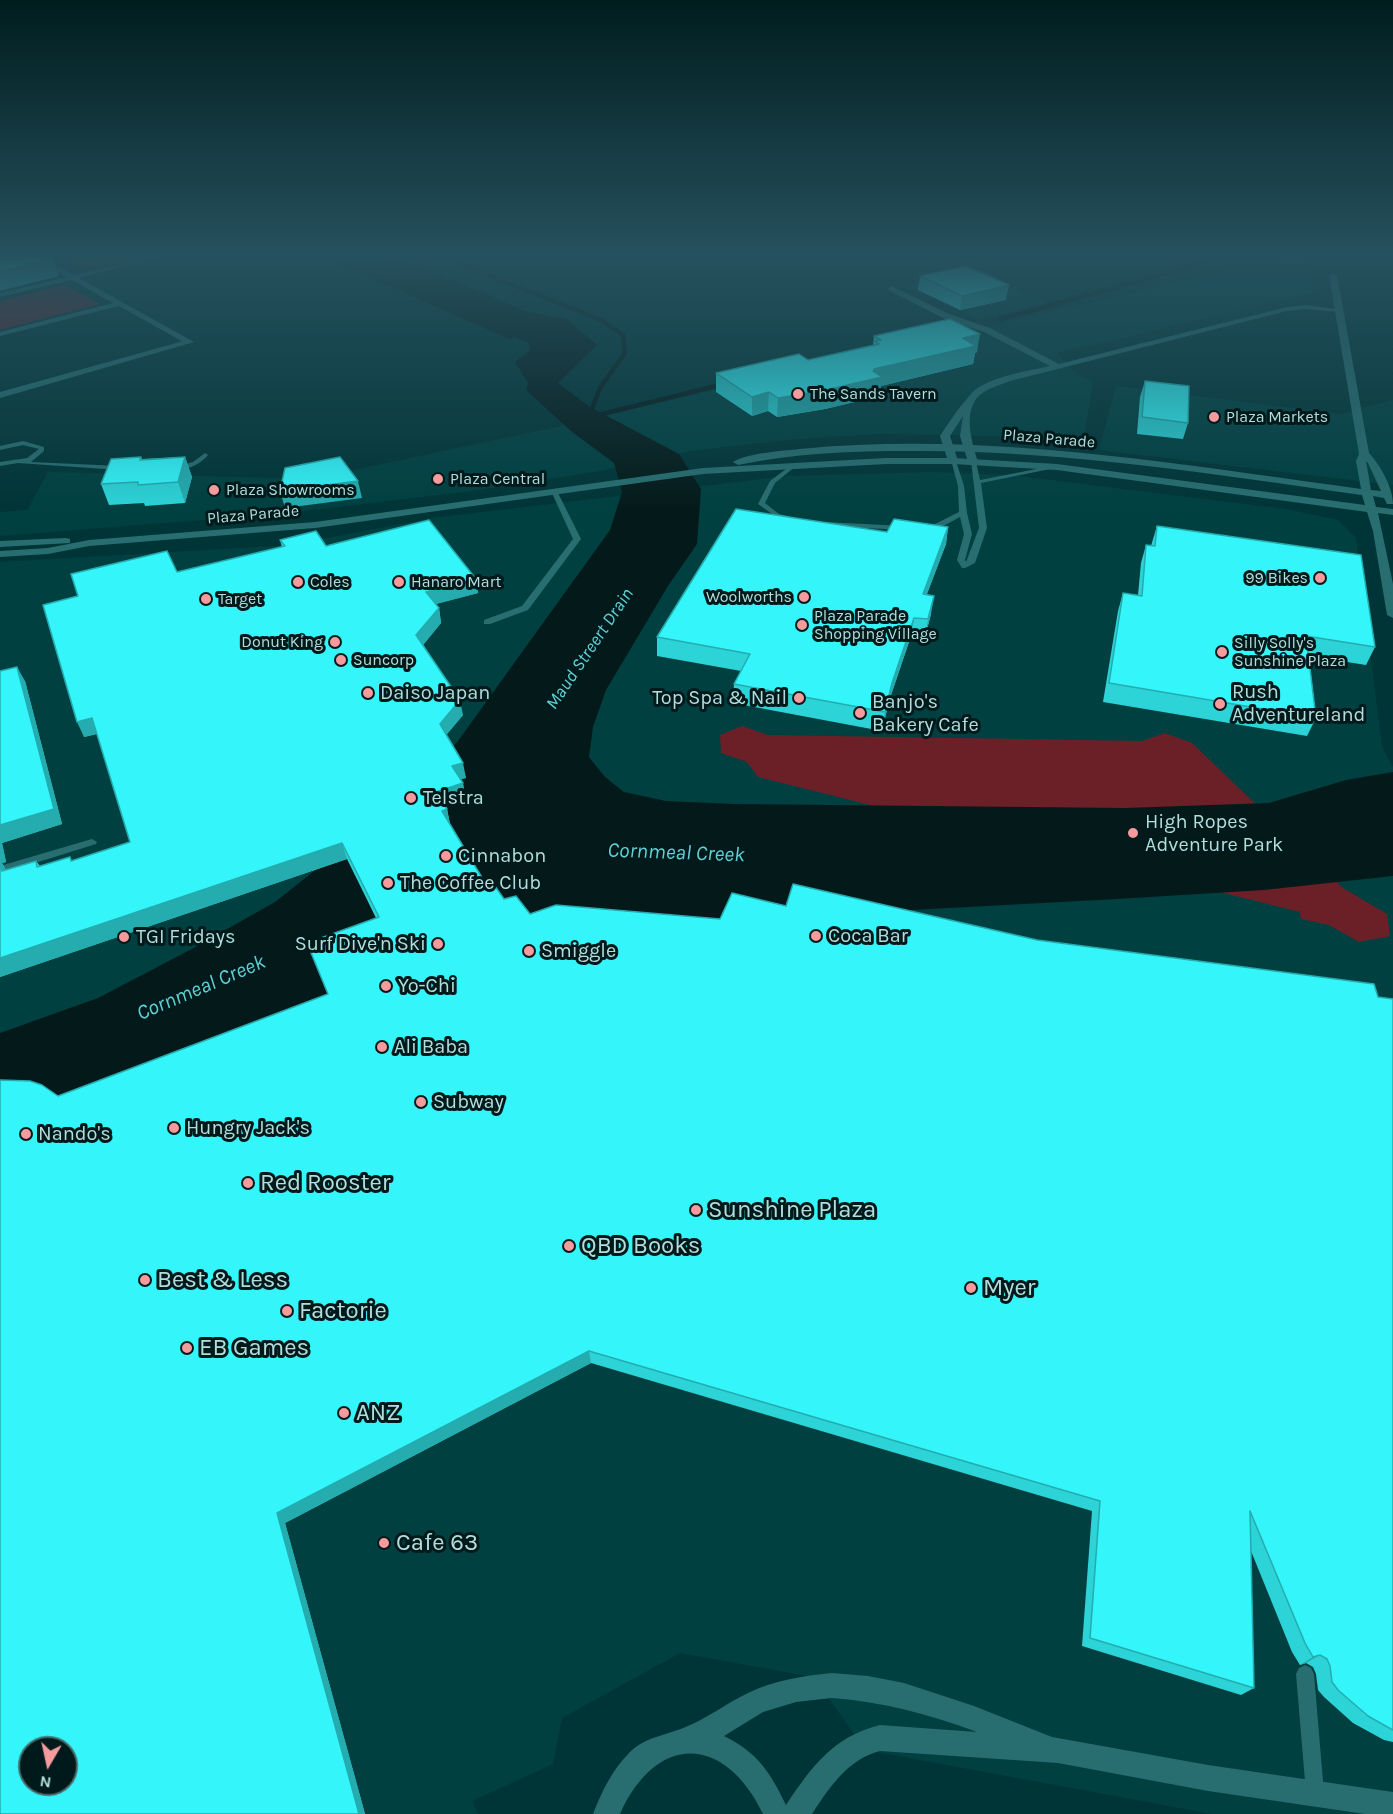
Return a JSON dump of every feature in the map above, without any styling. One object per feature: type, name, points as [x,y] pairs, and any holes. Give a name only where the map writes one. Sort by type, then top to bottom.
[{"type":"street","points":[[0,388],[165,341]]},
{"type":"street","points":[[0,395],[190,342],[188,341]]},
{"type":"street","points":[[1008,341],[1059,367]]},
{"type":"street","points":[[953,461],[951,448],[945,436],[956,418],[982,388],[1007,379],[1163,341]]},
{"type":"street","points":[[1344,341],[1364,454],[1361,461],[1362,477],[1378,531],[1393,615]]},
{"type":"street","points":[[968,406],[965,436],[973,462]]},
{"type":"street","name":"Plaza Parade","points":[[703,471],[764,456],[808,452],[910,447],[970,448],[1103,459],[1366,493],[1392,499]]},
{"type":"street","points":[[1364,454],[1372,462],[1392,499]]},
{"type":"street","name":"Plaza Parade","points":[[0,554],[48,551],[90,543],[292,528],[703,471],[794,465],[953,461],[1057,467],[1393,512]]},
{"type":"street","name":"Plaza Parade","points":[[0,544],[53,540],[90,543]]},
{"type":"street","points":[[606,1814],[616,1789],[636,1764],[658,1748],[684,1741],[722,1723],[759,1700],[806,1687],[852,1685],[913,1697],[1059,1750]]},
{"type":"street","points":[[796,1814],[812,1790],[839,1759],[855,1746],[880,1738],[1059,1750],[1208,1778],[1393,1805]]},
{"type":"street","points":[[684,1741],[710,1743],[735,1754],[766,1788],[777,1814]]},
{"type":"lane","points":[[0,448],[23,443],[41,447],[42,450],[36,457],[21,463]]},
{"type":"lane","points":[[162,469],[190,465],[201,460],[205,455]]},
{"type":"lane","points":[[953,461],[961,486],[963,513],[968,534],[961,560],[964,566],[971,563],[982,528],[978,482],[973,462]]},
{"type":"lane","points":[[0,464],[132,469]]},
{"type":"lane","points":[[794,465],[772,482],[761,504],[777,515],[798,521]]},
{"type":"lane","points":[[978,482],[1057,467]]},
{"type":"lane","points":[[487,621],[525,608],[577,539],[554,491]]},
{"type":"lane","points":[[821,523],[912,528],[937,526],[963,513]]},
{"type":"lane","points":[[0,870],[92,842]]},
{"type":"lane","points":[[1305,1674],[1316,1795]]},
{"type":"shaded area","points":[[928,341],[1110,341],[1058,353],[1075,373],[1093,382],[1083,445],[1001,436],[878,434],[787,440],[691,451],[606,470],[472,491],[278,514],[0,536],[0,512],[27,510],[48,472],[311,479],[552,428]]},
{"type":"shaded area","points":[[1116,386],[1340,414],[1393,400],[1393,485],[1099,450]]},
{"type":"shaded area","name":"Sunshine Plaza","points":[[932,472],[1010,475],[1286,509],[1338,520],[1356,538],[1382,747],[1393,767],[1393,1814],[1212,1814],[866,1750],[813,1677],[680,1653],[562,1718],[553,1764],[472,1801],[478,1814],[0,1814],[0,562],[291,545],[432,518],[787,476]]},
{"type":"shaded area","name":"High Ropes Adventure Park","points":[[742,726],[768,735],[1142,741],[1165,733],[1192,743],[1343,888],[1387,914],[1390,936],[1359,942],[1329,925],[1301,919],[1300,912],[758,777],[747,762],[721,753],[720,735]]},
{"type":"water","points":[[524,341],[592,341],[597,345],[558,383],[590,407],[679,454],[701,489],[697,544],[668,586],[606,690],[593,727],[589,757],[605,777],[624,792],[666,801],[734,804],[1125,808],[1269,803],[1346,780],[1393,772],[1393,876],[1264,890],[632,925],[0,1122],[0,1033],[98,998],[190,950],[275,902],[342,849],[411,790],[458,741],[610,530],[622,492],[614,463],[571,431],[526,390],[528,383],[515,362],[530,350],[529,343]]},
{"type":"building","points":[[875,341],[967,341],[976,346],[874,369],[876,370],[873,371],[882,377],[778,398],[769,392],[752,397],[716,373],[799,354],[808,360],[879,344]]},
{"type":"building","points":[[1145,381],[1189,386],[1188,423],[1142,417]]},
{"type":"building","points":[[141,457],[140,460],[185,457],[178,482],[138,485],[138,482],[101,484],[111,459]]},
{"type":"building","points":[[340,457],[358,481],[280,491],[285,468]]},
{"type":"building","name":"Plaza Parade Shopping Village","points":[[736,509],[887,532],[894,519],[948,527],[923,594],[934,596],[928,619],[914,618],[892,683],[885,712],[734,684],[750,654],[657,637]]},
{"type":"building","name":"Sunshine Plaza","points":[[429,520],[476,579],[426,592],[439,608],[416,635],[460,700],[440,724],[463,763],[452,766],[463,783],[436,792],[447,809],[442,811],[484,881],[490,879],[504,899],[516,896],[530,914],[556,905],[720,919],[732,893],[786,906],[793,884],[1037,940],[1374,984],[1378,997],[1393,999],[1393,1730],[1368,1716],[1338,1690],[1332,1682],[1327,1659],[1320,1655],[1313,1657],[1250,1511],[1254,1688],[1090,1638],[1100,1501],[589,1351],[277,1513],[359,1814],[0,1814],[0,1080],[30,1081],[42,1085],[58,1096],[328,994],[307,943],[379,917],[342,843],[0,958],[0,863],[2,871],[36,861],[37,867],[70,857],[71,861],[130,842],[92,718],[77,722],[43,605],[78,596],[71,574],[167,551],[177,572],[285,546],[280,540],[316,531],[326,546]]},
{"type":"building","points":[[1157,526],[1361,555],[1375,647],[1306,636],[1316,718],[1109,683],[1123,593],[1142,596],[1146,545],[1155,546]]},
{"type":"building","points":[[17,667],[54,809],[0,825],[0,671]]},
{"type":"waterway","points":[[589,417],[600,388],[625,353],[624,341]]},
{"type":"waterway","points":[[590,417],[728,383]]},
{"type":"place","name":"The Sands Tavern","points":[[798,394]]},
{"type":"place","name":"Plaza Markets","points":[[1214,417]]},
{"type":"place","name":"Plaza Central","points":[[438,479]]},
{"type":"place","name":"Plaza Showrooms","points":[[214,490]]},
{"type":"place","name":"99 Bikes","points":[[1320,578]]},
{"type":"place","name":"Coles","points":[[298,582]]},
{"type":"place","name":"Hanaro Mart","points":[[399,582]]},
{"type":"place","name":"Woolworths","points":[[804,597]]},
{"type":"place","name":"Target","points":[[206,599]]},
{"type":"place","name":"Plaza Parade Shopping Village","points":[[802,625]]},
{"type":"place","name":"Donut King","points":[[335,642]]},
{"type":"place","name":"Silly Solly's Sunshine Plaza","points":[[1222,652]]},
{"type":"place","name":"Suncorp","points":[[341,660]]},
{"type":"place","name":"Daiso Japan","points":[[368,693]]},
{"type":"place","name":"Top Spa & Nail","points":[[799,698]]},
{"type":"place","name":"Rush Adventureland","points":[[1220,704]]},
{"type":"place","name":"Banjo's Bakery Cafe","points":[[860,713]]},
{"type":"place","name":"Telstra","points":[[411,798]]},
{"type":"place","name":"High Ropes Adventure Park","points":[[1133,833]]},
{"type":"place","name":"Cinnabon","points":[[446,856]]},
{"type":"place","name":"The Coffee Club","points":[[388,883]]},
{"type":"place","name":"Coca Bar","points":[[816,936]]},
{"type":"place","name":"TGI Fridays","points":[[124,937]]},
{"type":"place","name":"Surf Dive'n Ski","points":[[438,944]]},
{"type":"place","name":"Smiggle","points":[[529,951]]},
{"type":"place","name":"Yo-Chi","points":[[386,986]]},
{"type":"place","name":"Ali Baba","points":[[382,1047]]},
{"type":"place","name":"Subway","points":[[421,1102]]},
{"type":"place","name":"Hungry Jack's","points":[[174,1128]]},
{"type":"place","name":"Nando's","points":[[26,1134]]},
{"type":"place","name":"Red Rooster","points":[[248,1183]]},
{"type":"place","name":"Sunshine Plaza","points":[[696,1210]]},
{"type":"place","name":"QBD Books","points":[[569,1246]]},
{"type":"place","name":"Best & Less","points":[[145,1280]]},
{"type":"place","name":"Myer","points":[[971,1288]]},
{"type":"place","name":"Factorie","points":[[287,1311]]},
{"type":"place","name":"EB Games","points":[[187,1348]]},
{"type":"place","name":"ANZ","points":[[344,1413]]},
{"type":"place","name":"Cafe 63","points":[[384,1543]]},
{"type":"water label","name":"Maud Streert Drain","points":[[590,649]]},
{"type":"water label","name":"Cornmeal Creek","points":[[676,853]]},
{"type":"water label","name":"Cornmeal Creek","points":[[201,988]]}]
